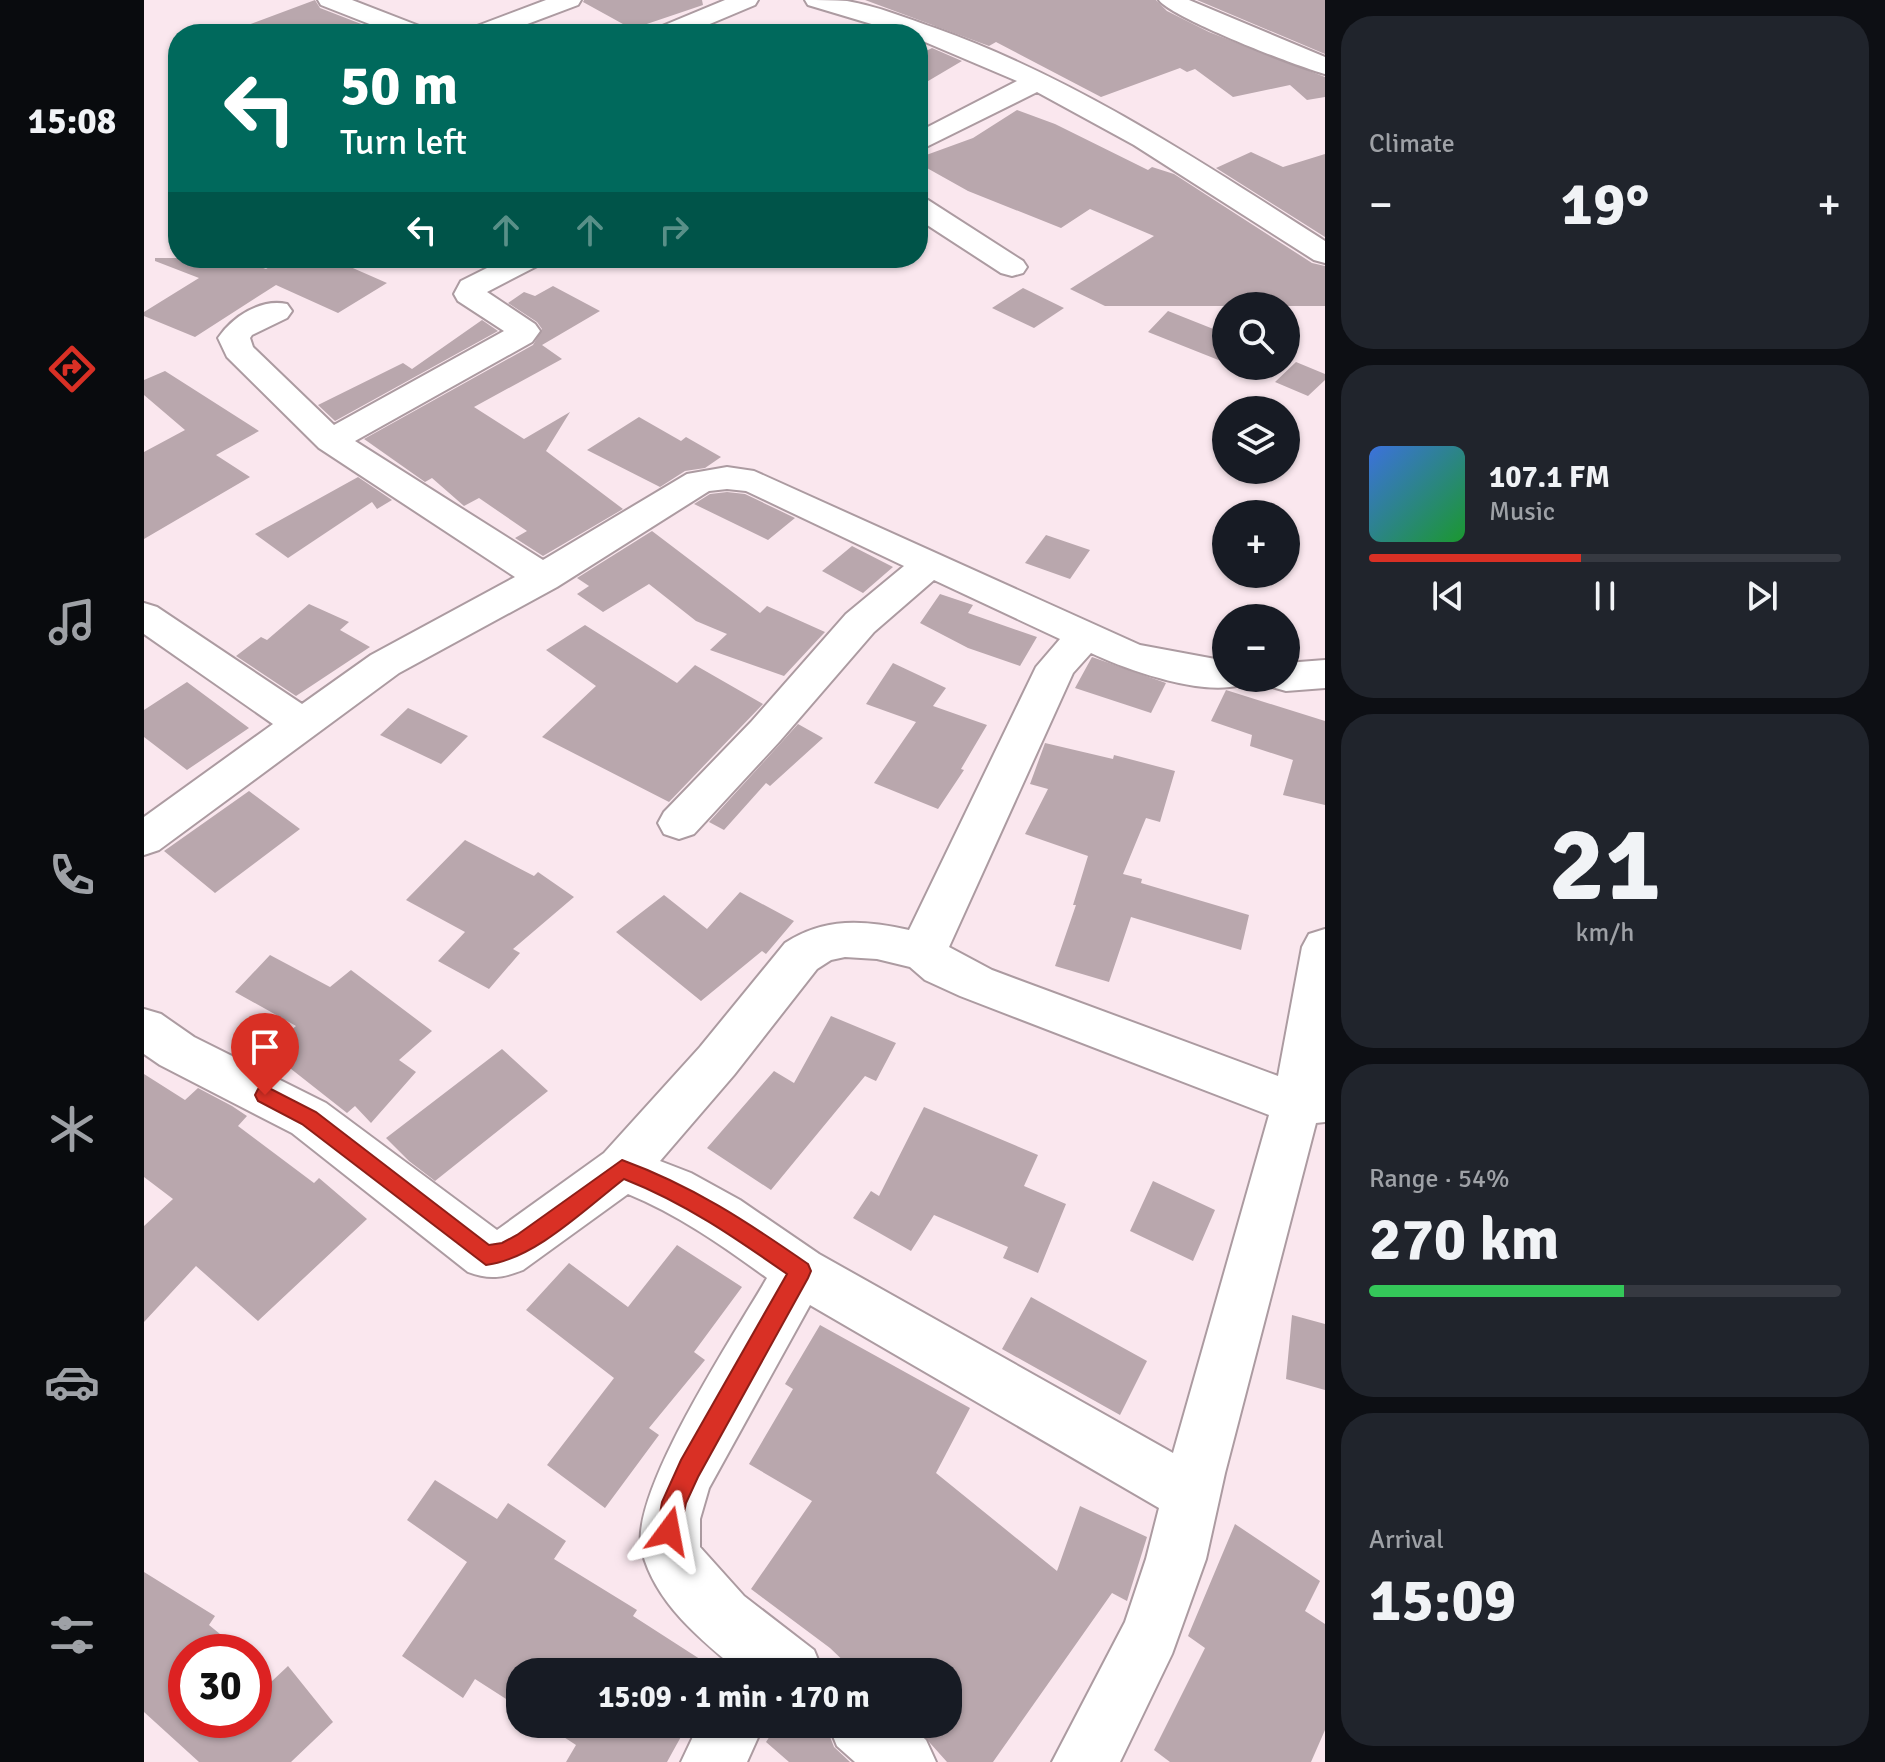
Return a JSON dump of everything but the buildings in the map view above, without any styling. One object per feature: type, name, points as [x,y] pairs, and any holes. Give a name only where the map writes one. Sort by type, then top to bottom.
[{"type":"street","points":[[330,0],[392,24]]},
{"type":"street","points":[[505,24],[569,0]]},
{"type":"street","points":[[688,24],[746,0]]},
{"type":"street","points":[[817,0],[897,24]]},
{"type":"street","points":[[1171,0],[1201,16],[1325,66]]},
{"type":"street","points":[[1201,16],[1223,0]]},
{"type":"street","points":[[928,36],[1038,81],[1200,171],[1325,254]]},
{"type":"street","points":[[928,138],[1038,81]]},
{"type":"street","points":[[928,212],[1012,267]]},
{"type":"street","points":[[331,441],[521,335],[524,331],[521,328],[469,294],[472,288],[511,268]]},
{"type":"street","points":[[276,311],[241,328],[234,345],[331,441],[544,578]]},
{"type":"street","points":[[144,839],[385,664],[544,578],[699,482],[727,478],[754,482],[1128,655],[1212,673]]},
{"type":"street","points":[[679,823],[765,732],[860,623],[929,564]]},
{"type":"street","points":[[144,616],[302,724]]},
{"type":"street","points":[[925,952],[1029,720],[1056,667],[1085,635]]},
{"type":"street","points":[[1300,676],[1325,674]]},
{"type":"street","points":[[144,1028],[177,1051],[309,1118],[486,1255],[505,1253],[525,1241],[622,1169],[717,1061],[801,956],[815,944],[831,939],[849,938],[925,952],[932,961],[976,983],[1311,1103]]},
{"type":"street","points":[[1084,1762],[1110,1719],[1151,1633],[1176,1559],[1191,1495],[1311,1103],[1325,947]]},
{"type":"street","points":[[622,1169],[673,1189],[722,1216],[800,1271],[1081,1435],[1191,1495]]},
{"type":"street","points":[[764,1658],[688,1583],[671,1554],[669,1531],[674,1502],[689,1468],[800,1271]]},
{"type":"street","points":[[713,1762],[726,1738]]},
{"type":"street","points":[[876,1738],[904,1762]]},
{"type":"route","points":[[265,1095],[309,1118],[486,1255],[505,1253],[525,1241],[622,1169],[673,1189],[722,1216],[800,1271],[689,1468],[674,1502],[669,1531]]}]
